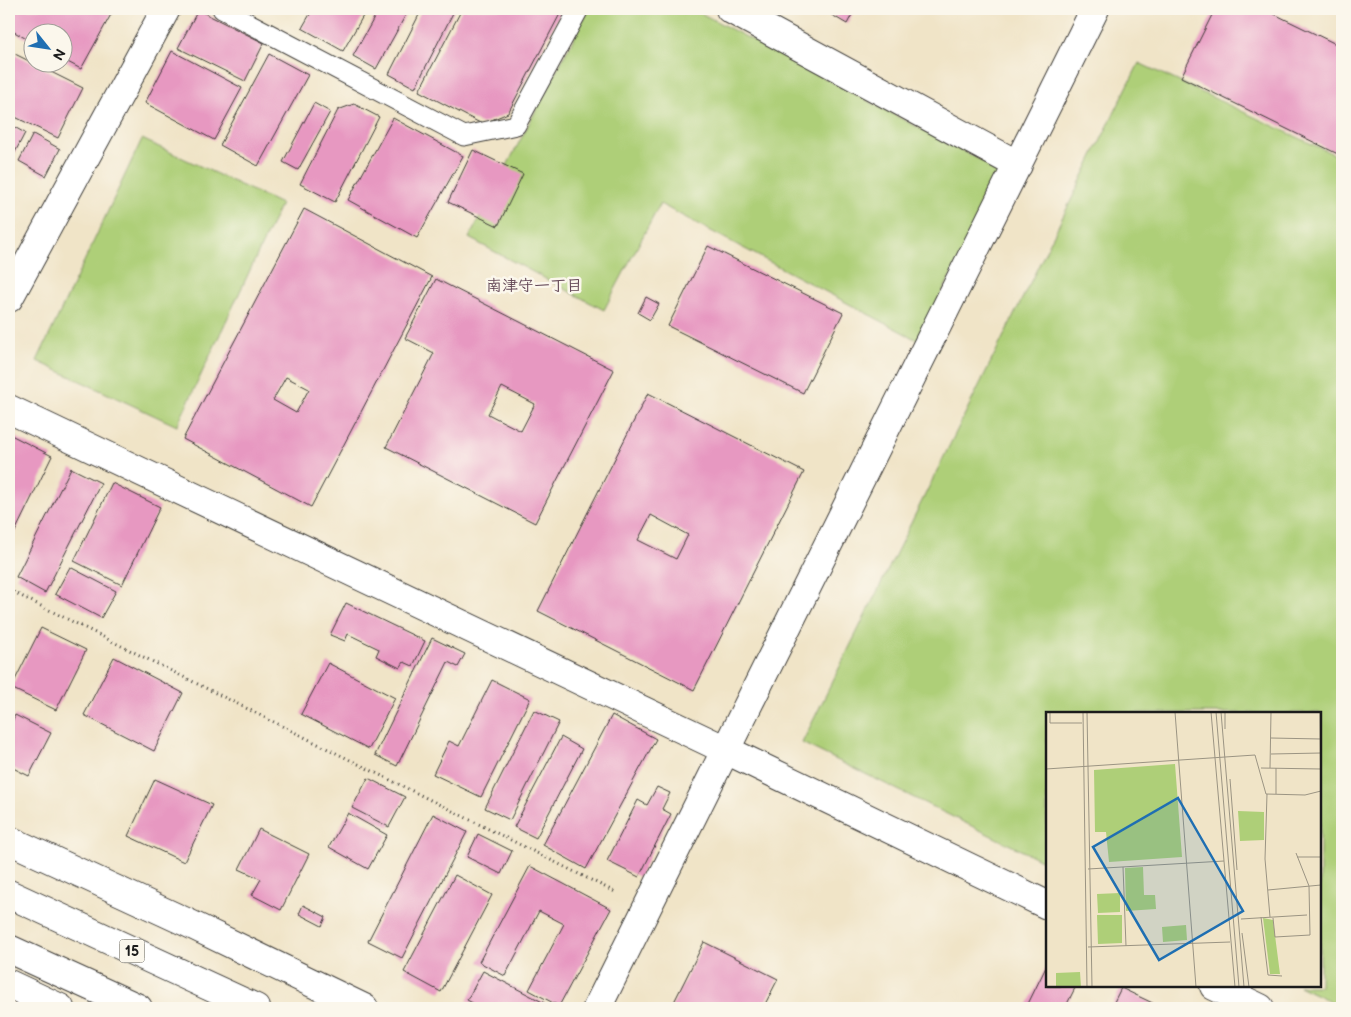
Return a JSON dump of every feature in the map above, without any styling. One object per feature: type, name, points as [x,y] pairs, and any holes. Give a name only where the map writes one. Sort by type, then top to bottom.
[{"type":"main road","points":[[9,298],[166,9]]},
{"type":"main road","points":[[730,9],[1018,165]]},
{"type":"main road","points":[[597,1008],[1095,9]]},
{"type":"main road","points":[[9,409],[1046,905]]},
{"type":"main road","points":[[9,840],[186,922],[364,1008]]},
{"type":"main road","name":"15","points":[[9,894],[256,1008]]},
{"type":"main road","points":[[9,949],[138,1008]]},
{"type":"main road","points":[[9,984],[60,1008]]},
{"type":"main road","points":[[1216,987],[1260,1008]]},
{"type":"lane","points":[[222,9],[464,136],[516,125],[579,9]]},
{"type":"path","points":[[9,590],[647,908]]},
{"type":"green space","points":[[589,9],[693,9],[1005,173],[917,340],[660,204],[604,310],[469,238]]},
{"type":"green space","points":[[1139,63],[1342,158],[1342,1007],[1301,987],[1321,987],[1321,712],[1046,712],[1046,863],[802,743]]},
{"type":"green space","points":[[142,139],[281,204],[177,426],[37,361]]},
{"type":"building","points":[[9,9],[114,9],[81,69],[72,64],[72,22],[22,22],[22,36],[9,29]]},
{"type":"building","points":[[313,9],[367,9],[343,51],[302,28]]},
{"type":"building","points":[[379,9],[409,9],[376,69],[353,56]]},
{"type":"building","points":[[422,9],[455,9],[415,88],[389,74]]},
{"type":"building","points":[[462,9],[554,9],[561,12],[508,113],[482,124],[419,91]]},
{"type":"building","points":[[834,9],[855,9],[847,24],[830,14]]},
{"type":"building","points":[[1215,9],[1264,9],[1342,47],[1342,156],[1181,77]]},
{"type":"building","points":[[198,10],[264,43],[245,81],[178,48]]},
{"type":"building","points":[[9,51],[22,58],[22,72],[51,72],[83,88],[58,138],[9,114]]},
{"type":"building","points":[[172,51],[242,88],[214,140],[145,103]]},
{"type":"building","points":[[269,54],[308,75],[258,166],[220,145]]},
{"type":"building","points":[[314,103],[330,112],[298,170],[283,162]]},
{"type":"building","points":[[354,104],[379,117],[335,202],[300,184],[338,110]]},
{"type":"building","points":[[393,118],[463,156],[417,238],[348,200]]},
{"type":"building","points":[[9,124],[25,133],[12,158],[9,157]]},
{"type":"building","points":[[33,134],[60,149],[46,176],[19,161]]},
{"type":"building","points":[[473,150],[523,174],[498,226],[448,202]]},
{"type":"building","points":[[304,209],[432,277],[311,507],[183,439]],"holes":[[[286,377],[309,389],[296,413],[273,400]]]},
{"type":"building","points":[[708,246],[843,313],[803,393],[668,326]]},
{"type":"building","points":[[436,279],[614,370],[535,523],[386,447],[434,353],[405,338]],"holes":[[[502,387],[535,404],[521,431],[488,414]]]},
{"type":"building","points":[[646,297],[659,304],[650,320],[638,313]]},
{"type":"building","points":[[648,393],[804,472],[694,690],[538,611]],"holes":[[[651,515],[688,535],[676,559],[638,540]]]},
{"type":"building","points":[[9,434],[52,456],[9,544]]},
{"type":"building","points":[[71,468],[101,483],[45,593],[16,577]]},
{"type":"building","points":[[112,483],[160,507],[122,585],[74,561]]},
{"type":"building","points":[[70,567],[116,591],[101,618],[55,594]]},
{"type":"building","points":[[346,603],[425,641],[413,666],[404,662],[400,668],[376,656],[379,649],[348,634],[345,641],[330,635]]},
{"type":"building","points":[[41,628],[86,650],[56,710],[11,688]]},
{"type":"building","points":[[432,638],[465,654],[458,667],[448,662],[397,766],[375,755]]},
{"type":"building","points":[[114,657],[183,693],[154,751],[84,715]]},
{"type":"building","points":[[328,663],[395,698],[369,749],[301,714]]},
{"type":"building","points":[[492,680],[530,699],[481,797],[433,774],[449,741],[459,746]]},
{"type":"building","points":[[534,710],[559,722],[510,820],[485,808]]},
{"type":"building","points":[[15,715],[51,733],[29,776],[9,766],[9,729]]},
{"type":"building","points":[[612,715],[656,739],[586,869],[543,845]]},
{"type":"building","points":[[561,737],[582,749],[536,838],[514,827]]},
{"type":"building","points":[[368,778],[405,797],[389,827],[352,808]]},
{"type":"building","points":[[155,779],[212,805],[184,862],[128,836]]},
{"type":"building","points":[[657,787],[670,793],[662,809],[671,814],[639,877],[607,861],[638,800],[647,805]]},
{"type":"building","points":[[348,813],[387,835],[368,869],[329,847]]},
{"type":"building","points":[[433,814],[467,832],[402,958],[368,941]]},
{"type":"building","points":[[259,829],[309,854],[281,910],[252,895],[261,879],[239,869]]},
{"type":"building","points":[[478,834],[512,851],[501,874],[467,857]]},
{"type":"building","points":[[530,866],[611,909],[559,1006],[529,990],[564,924],[539,911],[505,976],[479,962]]},
{"type":"building","points":[[455,875],[492,895],[441,992],[404,972]]},
{"type":"building","points":[[303,905],[326,917],[322,926],[299,914]]},
{"type":"building","points":[[704,942],[778,979],[763,1008],[671,1008]]},
{"type":"building","points":[[1046,967],[1046,987],[1076,987],[1065,1008],[1026,1008]]},
{"type":"building","points":[[483,971],[554,1008],[482,1008],[467,1000]]},
{"type":"building","points":[[1121,988],[1163,1008],[1111,1008]]},
{"type":"district","name":"南津守一丁目","points":[[534,285]]}]
